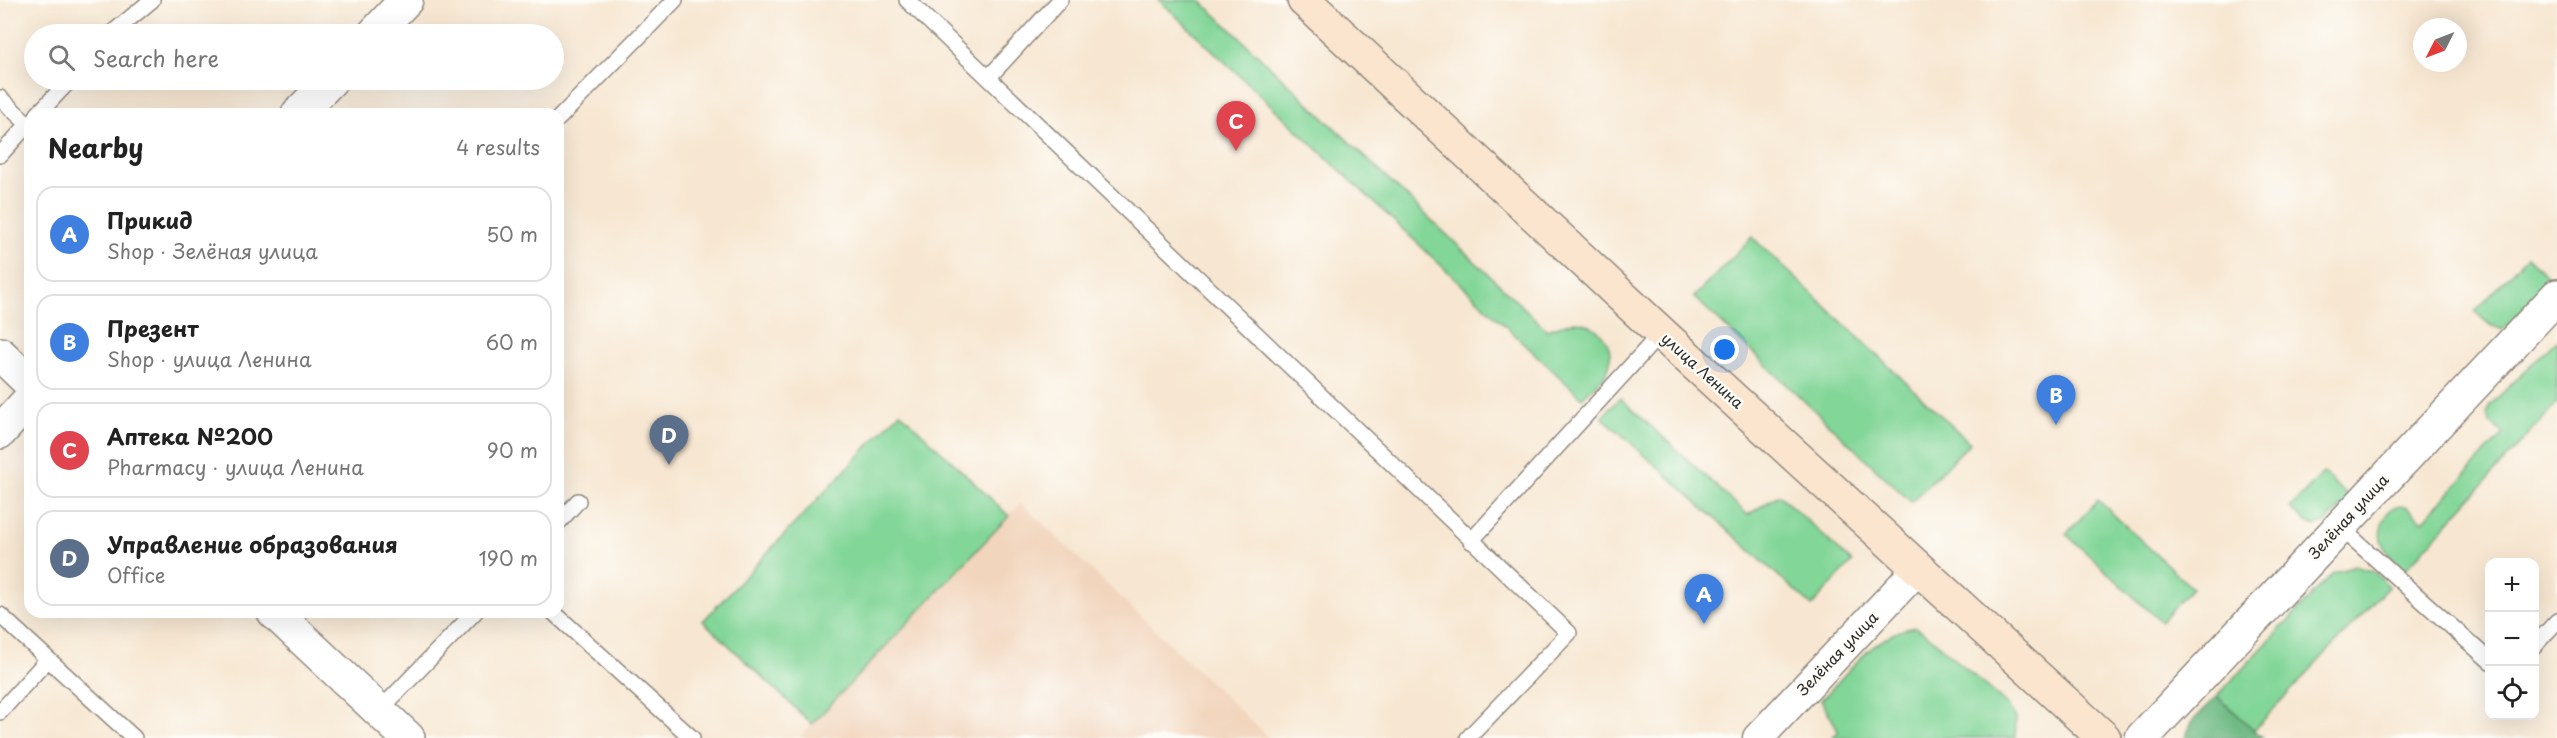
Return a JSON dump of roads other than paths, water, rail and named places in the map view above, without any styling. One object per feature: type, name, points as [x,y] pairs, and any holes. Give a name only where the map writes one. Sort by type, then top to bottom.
[{"type":"main road","name":"улица Ленина","points":[[1304,0],[1661,333],[2104,738]]},
{"type":"street","points":[[382,24],[399,3]]},
{"type":"street","points":[[304,108],[321,90]]},
{"type":"street","name":"Зелёная улица","points":[[2142,738],[2557,296]]},
{"type":"street","points":[[0,354],[24,377]]},
{"type":"street","points":[[0,432],[24,406]]},
{"type":"street","name":"Зелёная улица","points":[[1758,738],[1918,569]]},
{"type":"street","points":[[280,618],[404,737]]},
{"type":"lane","points":[[123,24],[152,0]]},
{"type":"lane","points":[[564,113],[675,0]]},
{"type":"lane","points":[[907,0],[1569,633],[1468,738]]},
{"type":"lane","points":[[989,77],[1060,0]]},
{"type":"lane","points":[[43,108],[60,90]]},
{"type":"lane","points":[[0,98],[24,114]]},
{"type":"lane","points":[[0,155],[24,129]]},
{"type":"lane","points":[[1471,541],[1661,333]]},
{"type":"lane","points":[[564,516],[578,501]]},
{"type":"lane","points":[[2340,527],[2485,657]]},
{"type":"lane","points":[[0,615],[134,738]]},
{"type":"lane","points":[[379,711],[469,618]]},
{"type":"lane","points":[[561,618],[692,738]]},
{"type":"lane","points":[[2539,641],[2557,621]]},
{"type":"lane","points":[[0,712],[48,659]]},
{"type":"place","name":"Аптека №200","points":[[1236,151]]},
{"type":"place","name":"Презент","points":[[2056,425]]},
{"type":"place","name":"Управление образования","points":[[669,465]]},
{"type":"place","name":"Прикид","points":[[1704,624]]}]
